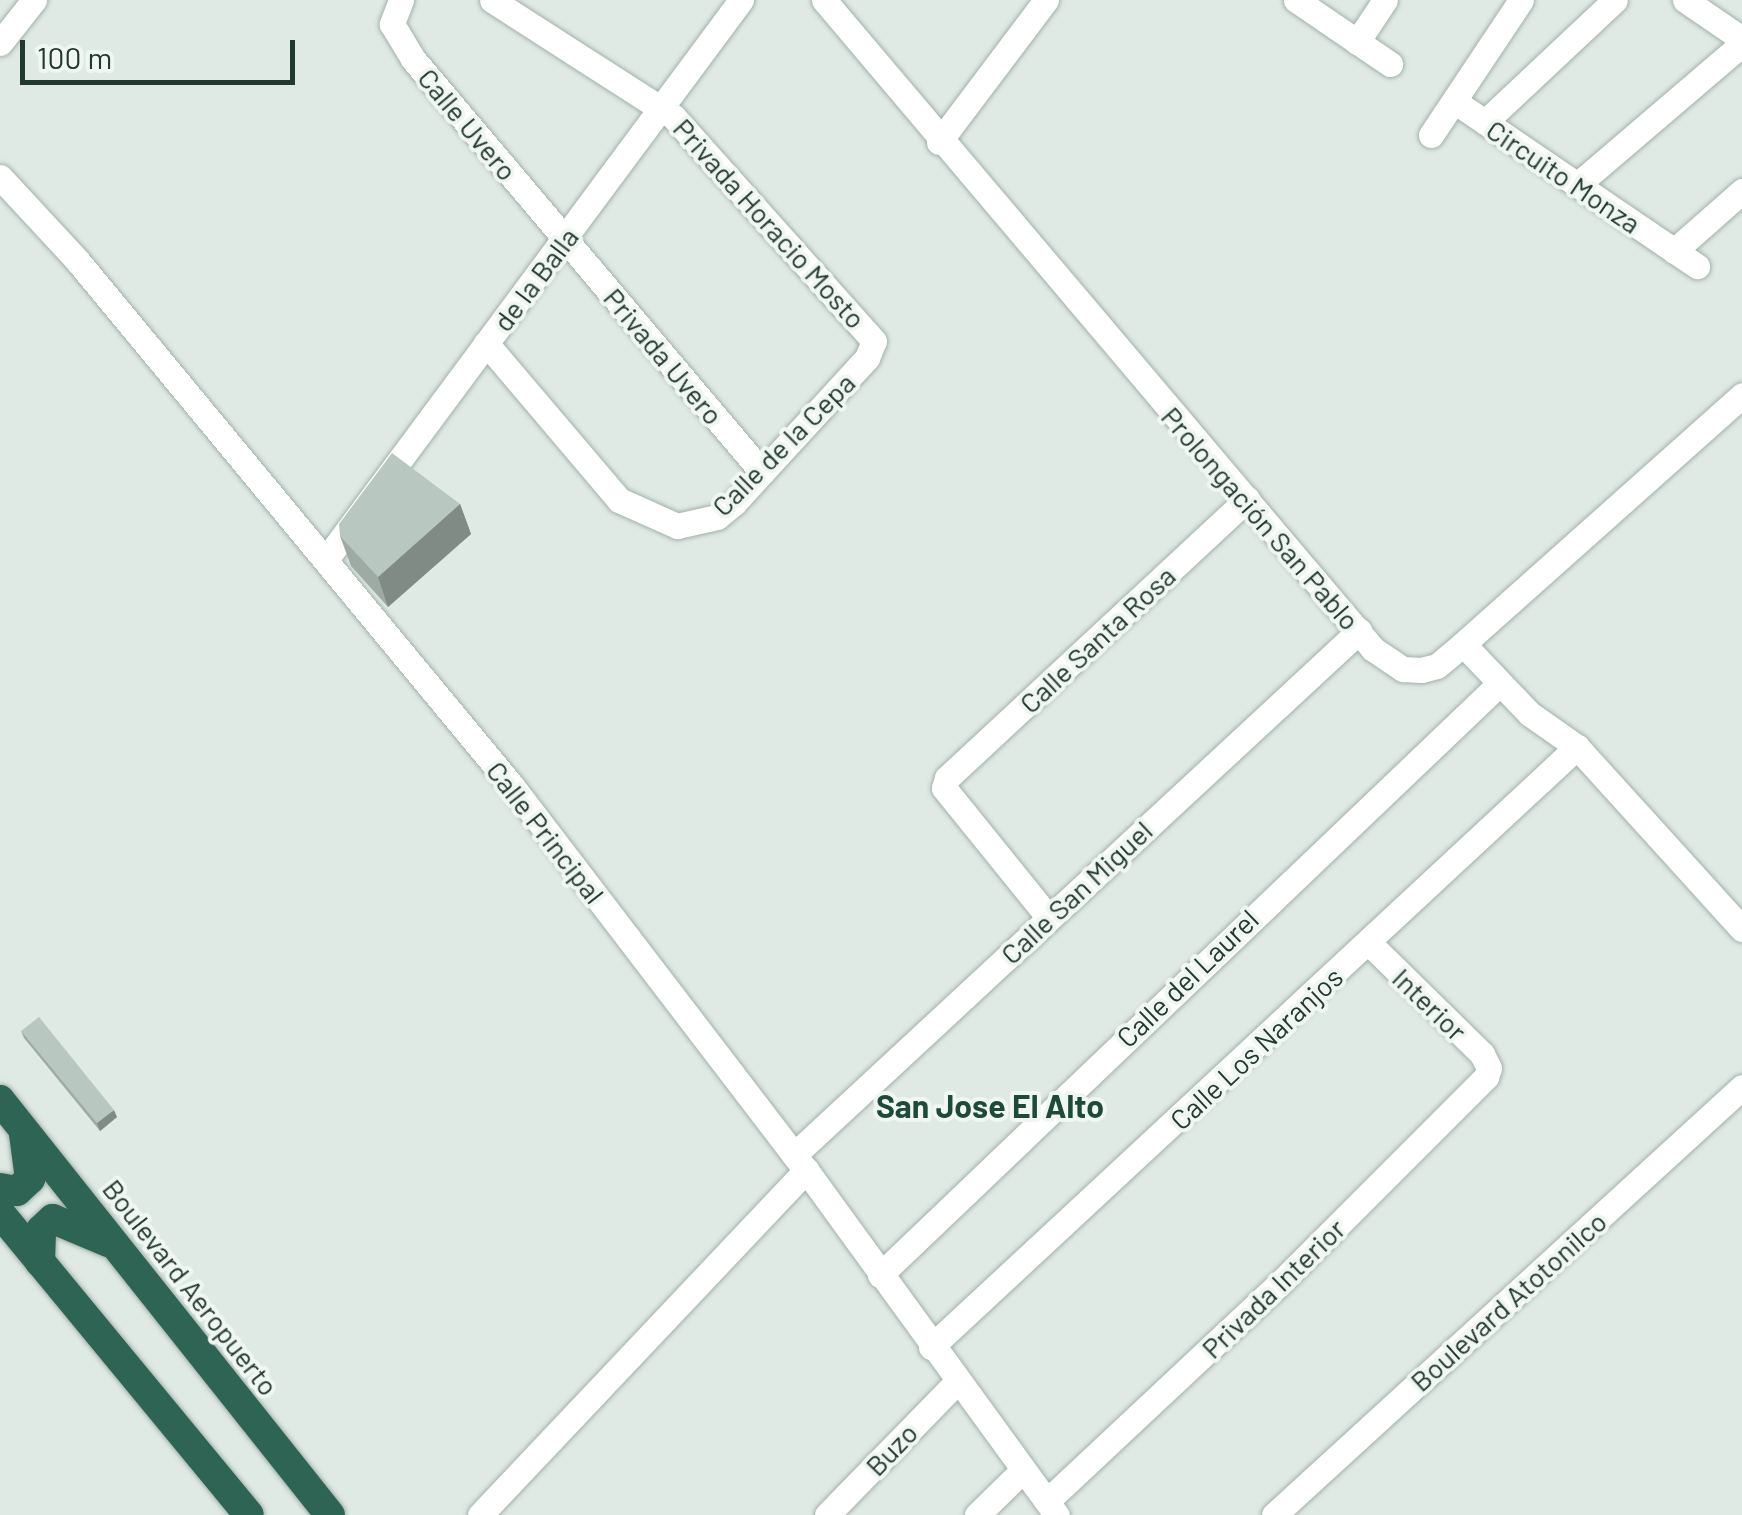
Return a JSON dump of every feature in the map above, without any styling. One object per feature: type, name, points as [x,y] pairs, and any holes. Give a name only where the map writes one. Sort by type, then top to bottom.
[{"type":"highway","points":[[0,1188],[17,1191],[30,1178],[10,1111]]},
{"type":"highway","name":"Boulevard Aeropuerto","points":[[10,1111],[330,1515]]},
{"type":"highway","points":[[0,1214],[249,1515]]},
{"type":"highway","points":[[40,1262],[42,1230],[53,1219],[74,1222],[124,1252]]},
{"type":"street","points":[[0,43],[34,0]]},
{"type":"street","name":"Calle Uvero","points":[[401,0],[392,24],[401,42],[566,240]]},
{"type":"street","points":[[492,0],[623,89],[662,108]]},
{"type":"street","name":"Prolongación San Pablo","points":[[824,0],[939,142],[1386,661],[1403,668],[1437,666],[1742,396]]},
{"type":"street","points":[[939,142],[1046,0]]},
{"type":"street","points":[[1296,0],[1390,64]]},
{"type":"street","points":[[1358,42],[1385,0]]},
{"type":"street","points":[[1431,135],[1521,0]]},
{"type":"street","points":[[1485,122],[1615,0]]},
{"type":"street","points":[[1577,184],[1742,42],[1685,0]]},
{"type":"street","name":"de la Balla","points":[[327,558],[662,108],[729,4]]},
{"type":"street","name":"Circuito Monza","points":[[1454,101],[1698,266]]},
{"type":"street","name":"Privada Horacio Mosto","points":[[662,108],[874,342]]},
{"type":"street","name":"Calle Principal","points":[[0,178],[327,558],[552,836],[800,1163],[956,1383],[1052,1508]]},
{"type":"street","points":[[1674,250],[1742,191]]},
{"type":"street","name":"Privada Uvero","points":[[566,240],[762,472]]},
{"type":"street","name":"Calle de la Cepa","points":[[486,342],[619,500],[677,526],[716,517],[867,358],[874,342]]},
{"type":"street","name":"Calle Santa Rosa","points":[[1049,918],[944,788],[946,778],[1247,499]]},
{"type":"street","name":"Calle San Miguel","points":[[480,1515],[800,1163],[1049,918],[1359,631]]},
{"type":"street","points":[[1463,644],[1498,685],[1578,746],[1742,929]]},
{"type":"street","name":"Calle del Laurel","points":[[880,1275],[1498,685]]},
{"type":"street","name":"Calle Los Naranjos","points":[[931,1347],[1578,746]]},
{"type":"street","name":"Interior","points":[[1368,942],[1490,1068]]},
{"type":"street","name":"Privada Interior","points":[[1052,1508],[1466,1099],[1490,1068]]},
{"type":"street","name":"Boulevard Atotonilco","points":[[1274,1515],[1742,1088]]},
{"type":"street","name":"Buzo","points":[[826,1515],[956,1383]]},
{"type":"street","points":[[977,1515],[1024,1470]]},
{"type":"building","points":[[392,453],[460,504],[378,577],[340,536],[339,524]]},
{"type":"building","points":[[39,1017],[114,1110],[97,1123],[21,1031]]},
{"type":"district","name":"San Jose El Alto","points":[[990,1105]]}]
